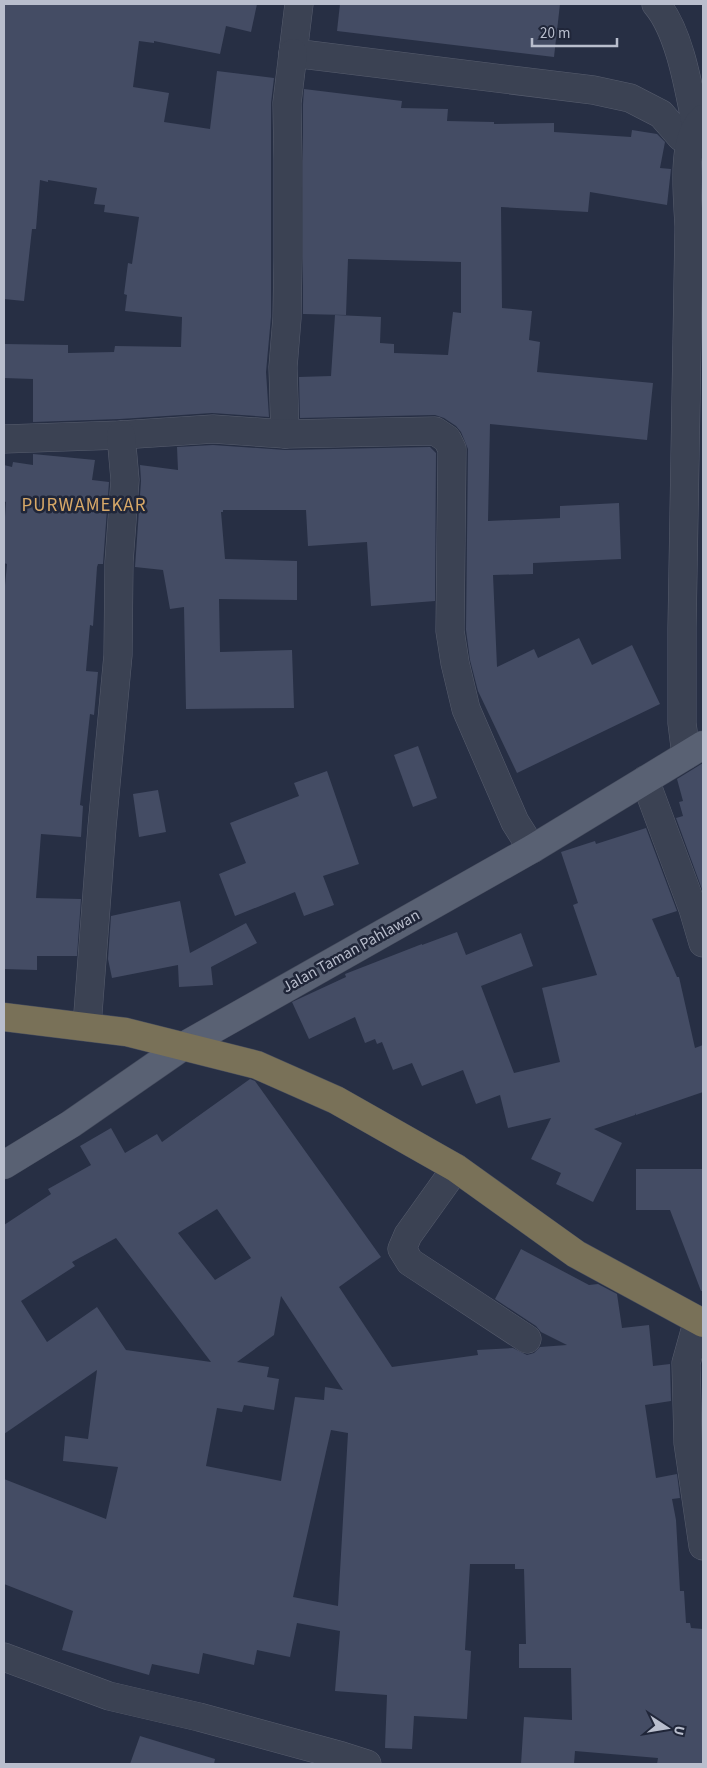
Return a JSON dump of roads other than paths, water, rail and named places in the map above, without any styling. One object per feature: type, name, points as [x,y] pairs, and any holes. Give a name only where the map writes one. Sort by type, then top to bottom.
[{"type":"highway","points":[[4,1017],[126,1032],[257,1065],[336,1100],[456,1168],[576,1254],[701,1321]]},
{"type":"main road","name":"Jalan Taman Pahlawan","points":[[4,1165],[71,1124],[182,1047],[532,849],[694,750]]},
{"type":"street","points":[[285,434],[283,367],[287,318],[288,266],[287,103],[299,4]]},
{"type":"street","points":[[656,4],[672,32],[686,74],[697,129],[688,171],[689,227],[682,628],[682,723],[694,750]]},
{"type":"street","points":[[294,53],[594,90],[630,98],[661,114],[681,137],[697,129]]},
{"type":"street","points":[[4,440],[213,429],[285,434],[435,431],[446,439],[452,449],[450,631],[455,663],[466,709],[515,822],[532,849]]},
{"type":"street","points":[[87,1026],[102,827],[118,655],[119,562],[125,480],[121,435]]},
{"type":"street","points":[[645,780],[693,909],[703,943]]},
{"type":"street","points":[[456,1168],[408,1235],[402,1249],[410,1262],[528,1339]]},
{"type":"street","points":[[701,1321],[686,1363],[688,1443],[703,1546]]},
{"type":"street","points":[[4,1657],[108,1696],[199,1717],[350,1762]]},
{"type":"district","name":"PURWAMEKAR","points":[[84,505]]}]
